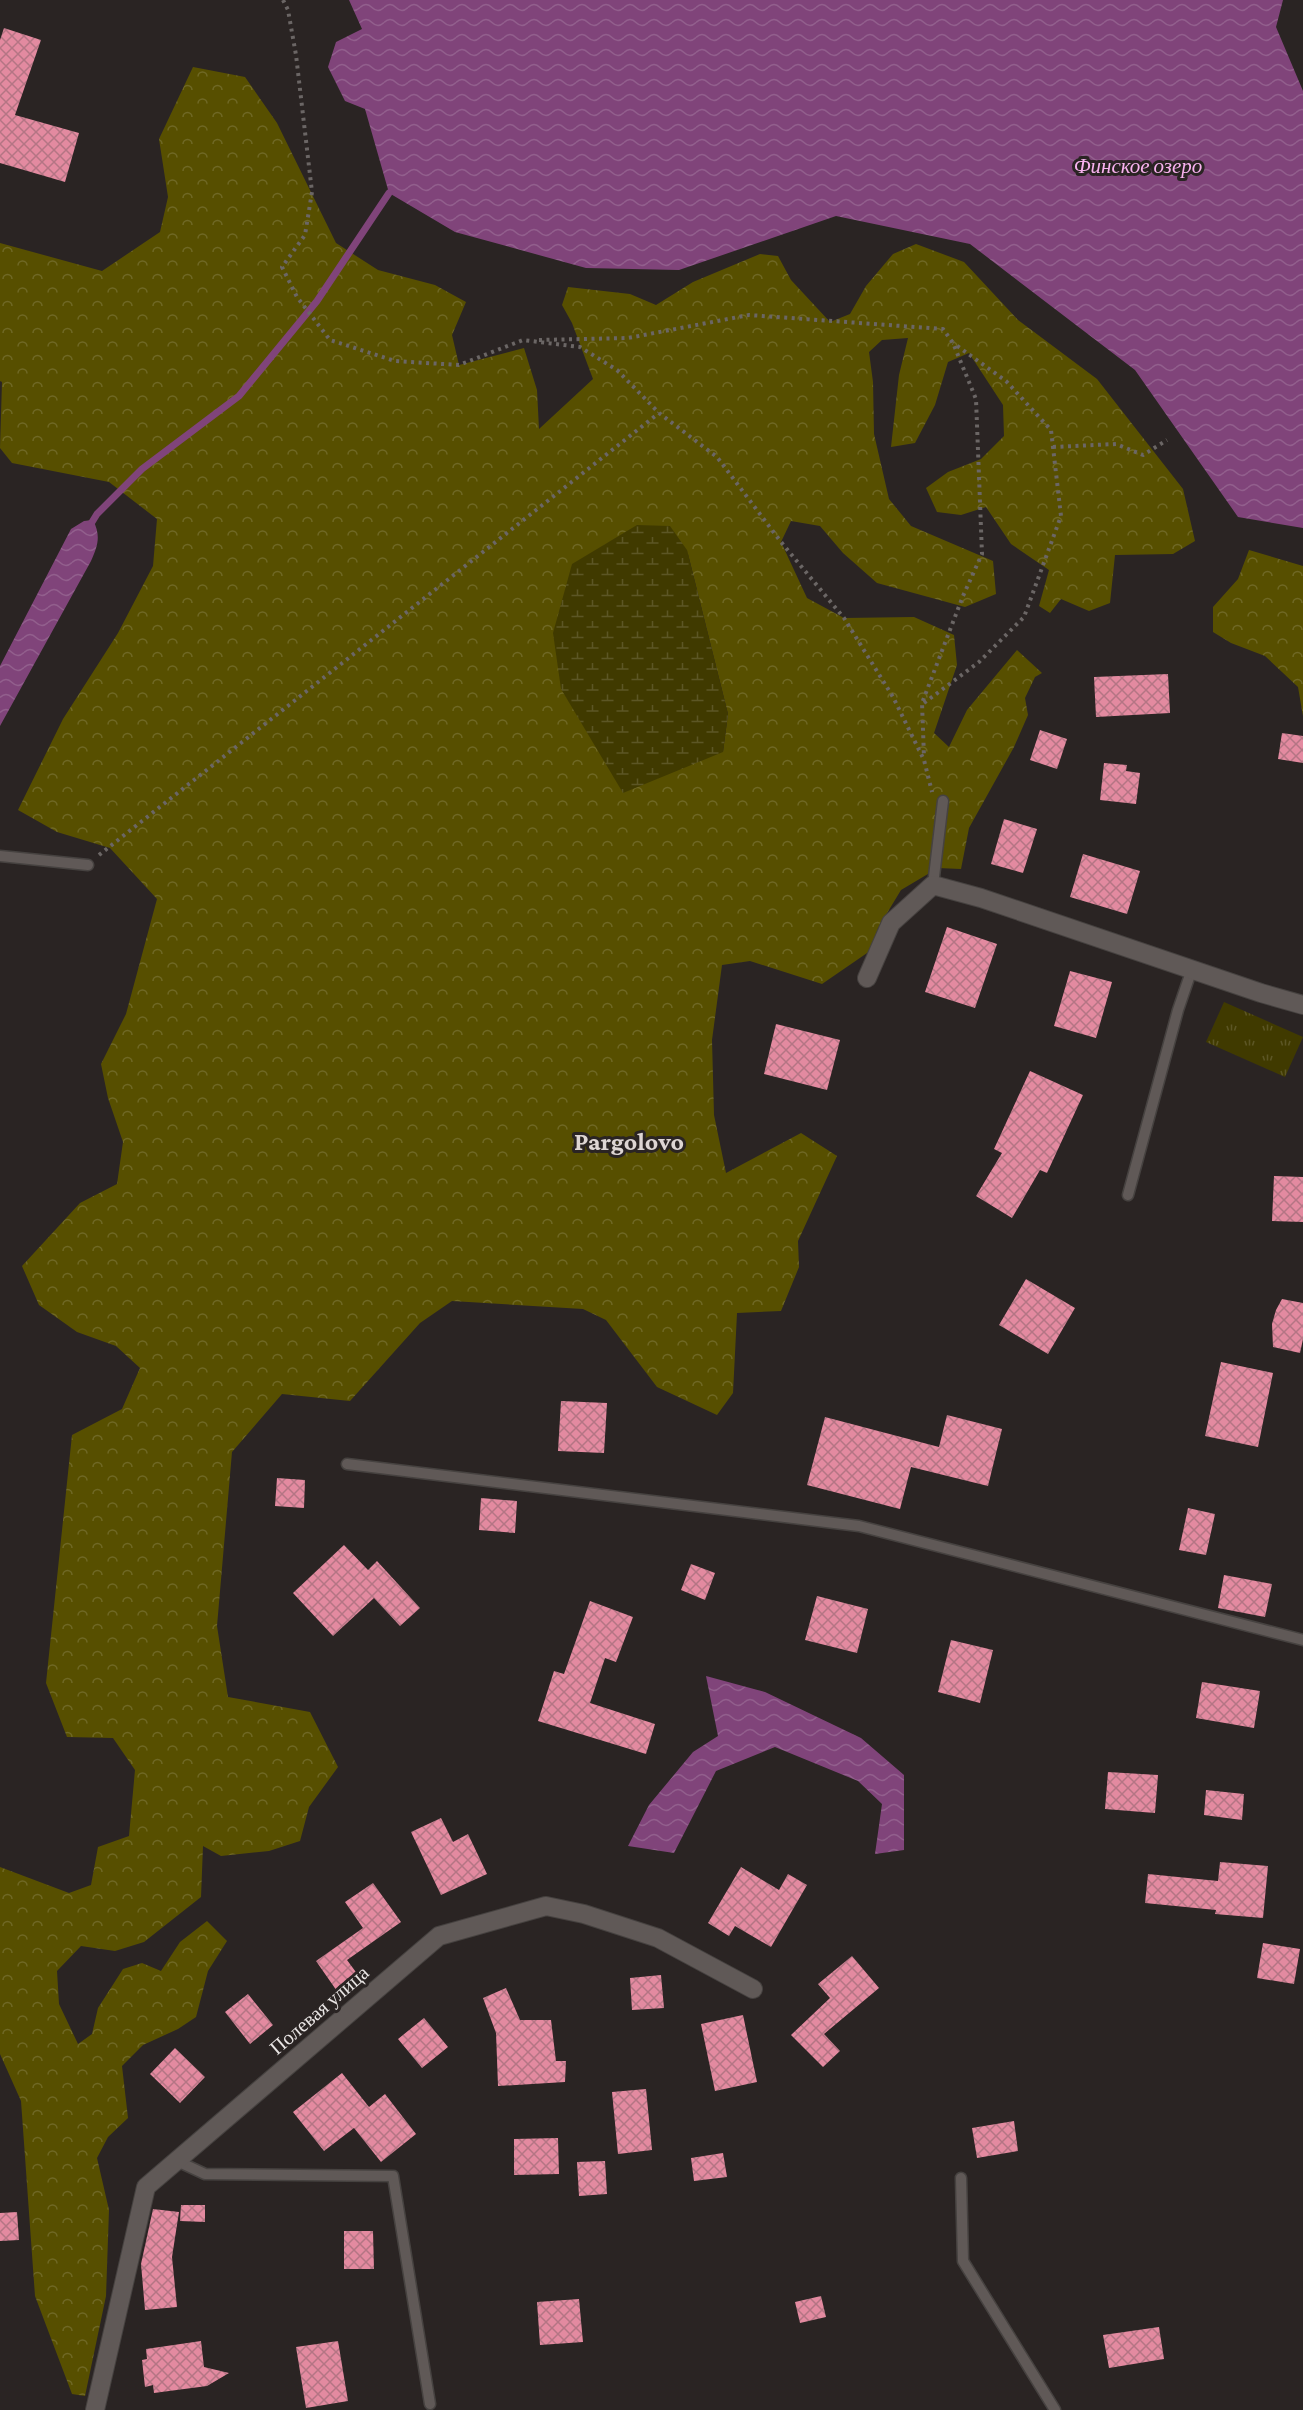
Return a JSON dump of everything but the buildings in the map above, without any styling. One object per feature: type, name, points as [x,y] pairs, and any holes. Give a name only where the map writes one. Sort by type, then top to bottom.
[{"type":"street","points":[[867,978],[891,922],[933,885],[981,898],[1261,993],[1303,1005]]},
{"type":"street","name":"Полевая улица","points":[[95,2410],[146,2187],[440,1936],[546,1906],[584,1914],[658,1938],[753,1989]]},
{"type":"lane","points":[[933,885],[943,801]]},
{"type":"lane","points":[[0,856],[88,865]]},
{"type":"lane","points":[[1128,1195],[1178,1010],[1192,969]]},
{"type":"lane","points":[[347,1464],[859,1526],[1303,1640]]},
{"type":"lane","points":[[177,2161],[205,2174],[393,2176],[430,2404]]},
{"type":"lane","points":[[961,2178],[963,2261],[1055,2410]]},
{"type":"path","points":[[283,0],[288,10],[296,55],[312,192],[305,235],[282,267],[297,297],[330,340],[394,361],[459,365],[523,340],[628,338],[749,315],[943,329],[953,343],[976,399],[982,554],[963,596],[922,703],[924,760],[893,697],[844,618],[781,542],[717,457],[659,413],[617,370],[580,347],[523,340]]},
{"type":"path","points":[[922,703],[979,662],[1024,617],[1061,516],[1051,430],[1006,381],[953,343]]},
{"type":"path","points":[[88,865],[659,413]]},
{"type":"path","points":[[1053,447],[1116,444],[1143,455],[1167,440]]},
{"type":"green space","points":[[193,67],[245,77],[277,123],[336,243],[378,270],[435,285],[466,302],[452,335],[459,365],[524,348],[537,390],[539,429],[593,379],[572,323],[562,305],[568,287],[630,294],[656,305],[693,282],[760,254],[778,256],[791,280],[830,322],[850,314],[866,286],[893,254],[916,244],[964,262],[1018,320],[1097,379],[1183,489],[1195,541],[1173,554],[1115,555],[1110,603],[1089,611],[1061,599],[1050,613],[1039,606],[1049,570],[1011,544],[986,507],[961,515],[937,512],[926,488],[948,472],[981,459],[1004,436],[1003,405],[969,353],[948,362],[935,405],[915,443],[891,447],[899,375],[908,338],[882,340],[869,352],[873,382],[874,434],[889,499],[911,526],[993,561],[996,594],[965,607],[877,583],[843,553],[820,526],[791,521],[781,542],[807,598],[844,618],[914,617],[954,635],[957,665],[934,733],[949,747],[967,710],[1017,650],[1042,673],[1035,677],[1025,698],[1028,715],[1014,747],[969,828],[961,869],[938,868],[901,890],[878,928],[870,951],[822,984],[750,961],[722,965],[712,1040],[714,1115],[726,1173],[801,1133],[837,1156],[798,1241],[799,1267],[781,1311],[737,1313],[733,1393],[717,1415],[657,1387],[606,1320],[583,1309],[452,1301],[420,1323],[350,1401],[282,1394],[232,1452],[217,1626],[228,1697],[310,1712],[338,1767],[309,1807],[300,1841],[269,1851],[221,1856],[203,1846],[201,1897],[144,1942],[115,1951],[81,1946],[57,1971],[59,2004],[78,2044],[92,2034],[98,2008],[123,1969],[142,1963],[161,1971],[180,1942],[207,1921],[227,1941],[208,1971],[196,2017],[178,2029],[143,2045],[122,2066],[128,2118],[108,2137],[97,2158],[109,2210],[106,2296],[85,2396],[72,2394],[35,2296],[21,2101],[0,2054],[0,1867],[69,1893],[91,1885],[98,1847],[129,1836],[135,1770],[113,1738],[67,1737],[46,1683],[72,1435],[122,1409],[140,1368],[116,1346],[77,1332],[39,1305],[22,1266],[80,1203],[117,1184],[123,1142],[108,1098],[101,1064],[126,1014],[157,899],[110,848],[57,832],[18,810],[63,719],[118,633],[153,566],[157,519],[109,482],[12,463],[0,448],[2,382],[0,381],[0,243],[102,271],[160,232],[168,197],[159,139]],"holes":[[[687,550],[728,714],[723,752]]]},
{"type":"green space","points":[[637,525],[670,526],[687,550],[728,714],[723,752],[623,793],[561,689],[553,633],[572,564]]},
{"type":"green space","points":[[1249,550],[1303,566],[1303,716],[1298,687],[1265,656],[1231,643],[1213,632],[1213,607],[1238,579]]},
{"type":"green space","points":[[1224,1002],[1303,1037],[1285,1077],[1206,1042]]},
{"type":"water","name":"Финское озеро","points":[[349,0],[1283,0],[1276,27],[1303,91],[1303,528],[1238,517],[1135,370],[970,244],[836,216],[679,270],[586,268],[455,232],[389,193],[365,109],[345,101],[328,67],[336,42],[362,29]]},
{"type":"water","points":[[93,520],[98,540],[91,561],[0,726],[0,666],[71,529],[84,521]]},
{"type":"water","points":[[706,1676],[765,1692],[861,1738],[904,1775],[904,1850],[875,1854],[882,1804],[858,1781],[775,1747],[716,1771],[674,1853],[628,1846],[649,1805],[693,1752],[718,1736]]},
{"type":"waterway","points":[[89,527],[97,514],[142,469],[239,396],[317,301],[389,193]]},
{"type":"district","name":"Pargolovo","points":[[629,1141]]}]
